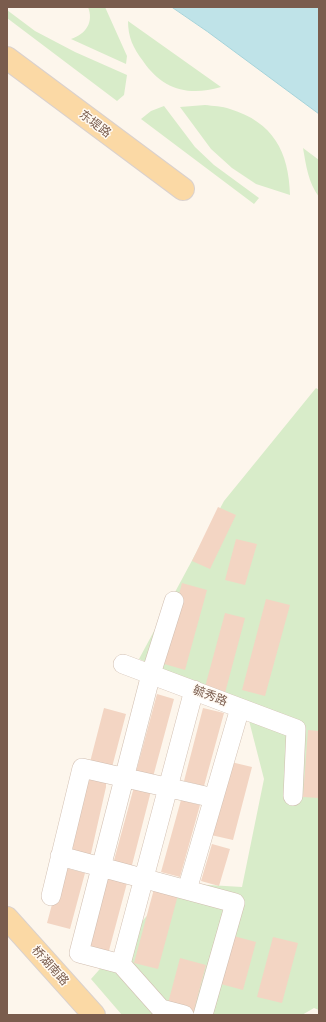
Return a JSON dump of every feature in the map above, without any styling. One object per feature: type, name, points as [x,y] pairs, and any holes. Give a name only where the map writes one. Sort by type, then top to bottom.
[{"type":"main road","name":"东堤路","points":[[7,58],[182,189]]},
{"type":"main road","name":"桥湖南路","points":[[7,919],[94,1015]]},
{"type":"street","points":[[174,600],[151,674],[78,953],[121,964],[161,1009],[184,1015]]},
{"type":"street","name":"毓秀路","points":[[123,664],[296,729],[293,796]]},
{"type":"street","points":[[121,964],[194,690]]},
{"type":"street","points":[[187,890],[240,708]]},
{"type":"street","points":[[51,896],[82,768],[214,798]]},
{"type":"street","points":[[60,856],[235,903],[203,1015]]},
{"type":"green space","points":[[88,7],[105,7],[127,56],[126,64],[71,39],[85,31],[90,18]]},
{"type":"green space","points":[[7,10],[35,31],[75,52],[127,75],[124,95],[117,101],[7,18]]},
{"type":"green space","points":[[128,21],[221,87],[209,90],[187,91],[167,84],[150,71],[139,56],[130,37]]},
{"type":"green space","points":[[205,105],[224,107],[245,115],[268,131],[282,152],[289,179],[290,195],[256,184],[232,168],[211,149],[180,107]]},
{"type":"green space","points":[[164,106],[195,147],[214,165],[259,198],[254,204],[141,119],[151,111]]},
{"type":"green space","points":[[303,148],[319,160],[319,197],[312,185],[306,167]]},
{"type":"green space","points":[[316,388],[319,390],[319,1010],[314,1008],[302,1015],[122,1015],[91,979],[176,883],[242,887],[264,779],[245,705],[139,659],[224,501]]},
{"type":"water","points":[[172,7],[319,7],[319,114],[208,32]]},
{"type":"building","points":[[218,507],[236,515],[210,569],[192,561]]},
{"type":"building","points":[[236,539],[257,544],[245,585],[225,580]]},
{"type":"building","points":[[182,583],[207,590],[185,670],[161,663]]},
{"type":"building","points":[[266,599],[290,605],[265,696],[242,690]]},
{"type":"building","points":[[225,613],[245,618],[225,693],[205,687]]},
{"type":"building","points":[[157,694],[174,699],[153,777],[136,772]]},
{"type":"building","points":[[104,708],[126,714],[111,771],[89,766]]},
{"type":"building","points":[[203,708],[224,713],[204,786],[184,781]]},
{"type":"building","points":[[308,730],[319,731],[319,798],[303,797]]},
{"type":"building","points":[[231,762],[252,767],[233,840],[211,835]]},
{"type":"building","points":[[88,773],[106,781],[106,787],[90,858],[73,850],[72,845]]},
{"type":"building","points":[[134,787],[151,791],[131,869],[113,864]]},
{"type":"building","points":[[181,800],[200,805],[180,877],[161,872]]},
{"type":"building","points":[[212,844],[230,849],[219,886],[201,881]]},
{"type":"building","points":[[62,867],[85,873],[70,929],[47,923]]},
{"type":"building","points":[[107,878],[127,883],[107,958],[86,952]]},
{"type":"building","points":[[154,889],[178,895],[158,969],[134,963]]},
{"type":"building","points":[[230,935],[256,942],[243,990],[217,983]]},
{"type":"building","points":[[273,937],[298,943],[282,1003],[257,997]]},
{"type":"building","points":[[180,958],[206,965],[193,1014],[167,1007]]}]
